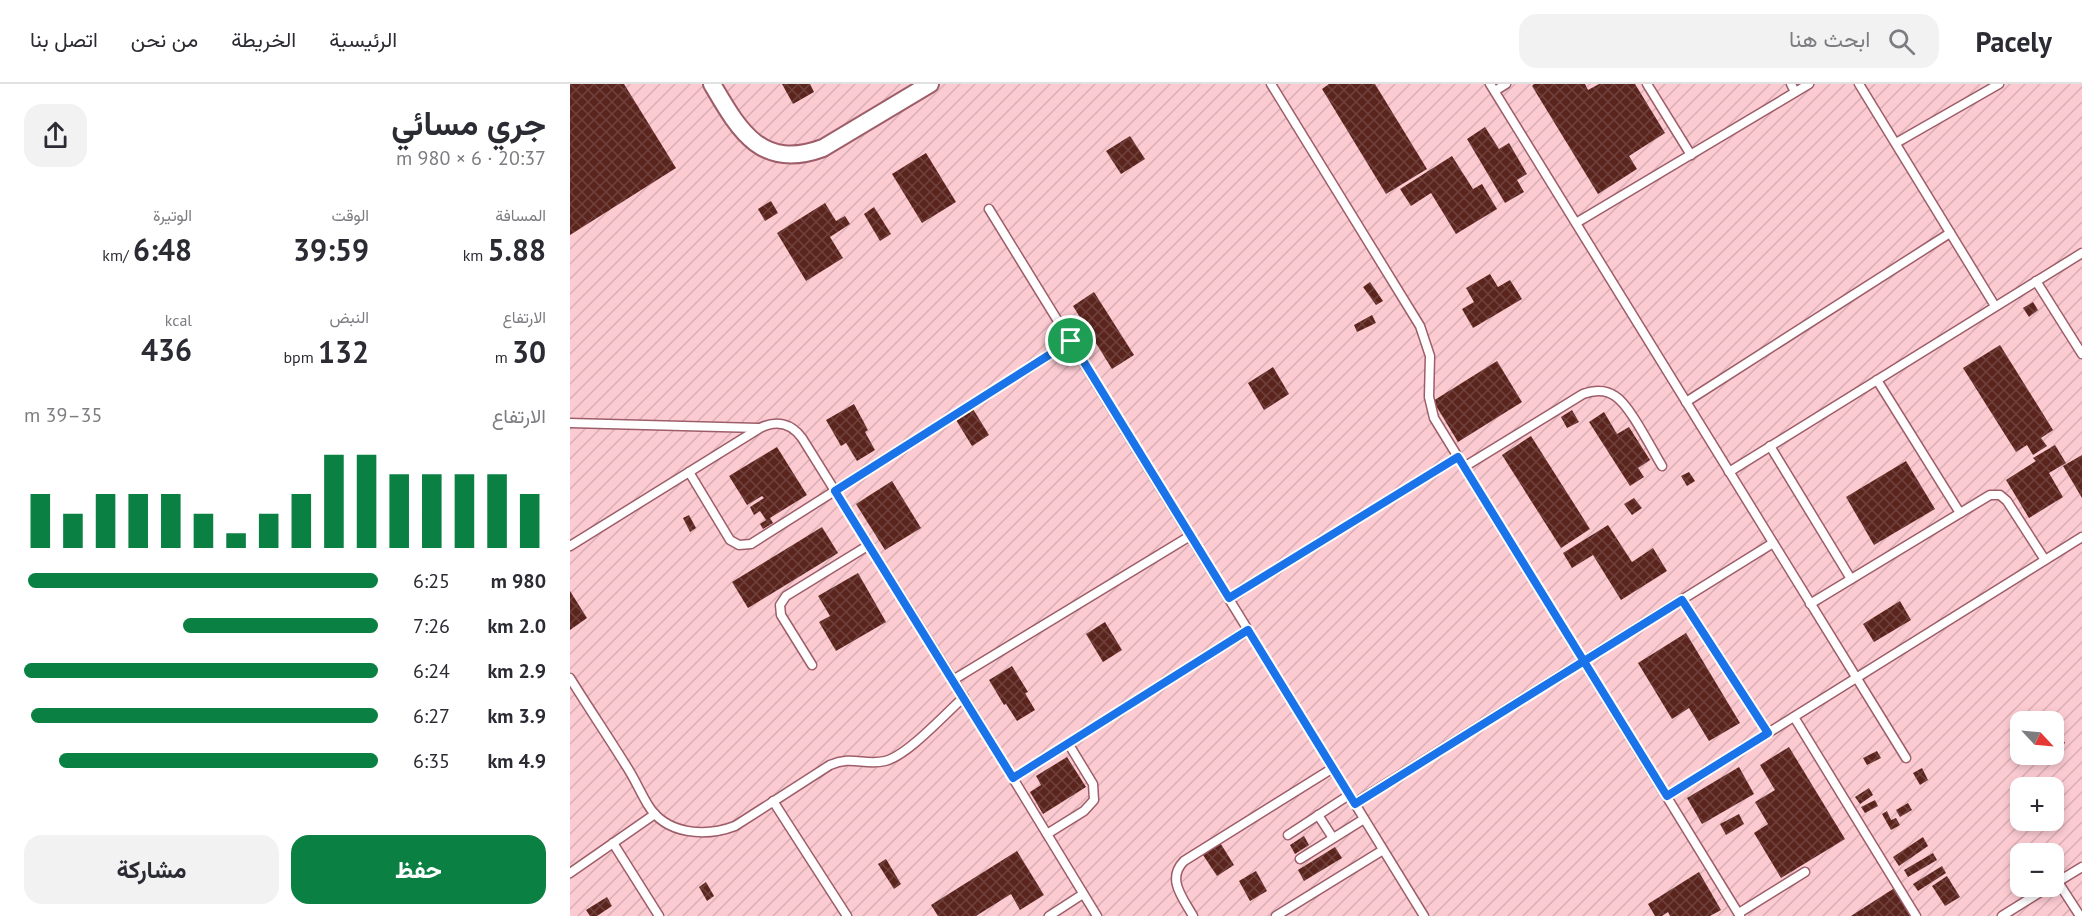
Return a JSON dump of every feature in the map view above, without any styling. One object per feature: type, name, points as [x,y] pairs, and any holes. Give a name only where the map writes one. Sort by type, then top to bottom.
[{"type":"street","points":[[712,84],[736,125],[753,141],[779,154],[794,155],[822,148],[930,84]]},
{"type":"lane","points":[[1271,84],[1420,327],[1430,356],[1429,398],[1432,412],[1740,915],[1805,872]]},
{"type":"lane","points":[[1506,84],[1492,88],[1906,758]]},
{"type":"lane","points":[[1647,84],[1690,155]]},
{"type":"lane","points":[[1576,224],[1690,155],[1793,88],[1809,84]]},
{"type":"lane","points":[[1859,84],[1995,306]]},
{"type":"lane","points":[[1896,143],[1999,84]]},
{"type":"lane","points":[[989,209],[1424,916]]},
{"type":"lane","points":[[1686,402],[1950,233]]},
{"type":"lane","points":[[1729,472],[2082,253]]},
{"type":"lane","points":[[2036,281],[2082,354]]},
{"type":"lane","points":[[689,472],[730,540],[739,545],[750,544],[1071,341]]},
{"type":"lane","points":[[1877,380],[1960,513]]},
{"type":"lane","points":[[1464,467],[1583,394],[1599,391],[1607,392],[1620,400],[1662,466]]},
{"type":"lane","points":[[570,416],[588,424]]},
{"type":"lane","points":[[570,423],[760,428]]},
{"type":"lane","points":[[570,546],[760,428],[775,423],[791,426],[797,431],[954,680],[1097,916]]},
{"type":"lane","points":[[1770,446],[1851,579]]},
{"type":"lane","points":[[1229,598],[1458,457]]},
{"type":"lane","points":[[1810,604],[1990,495],[2000,495],[2007,501],[2045,560]]},
{"type":"lane","points":[[954,680],[1190,536]]},
{"type":"lane","points":[[1667,796],[2082,537]]},
{"type":"lane","points":[[1355,804],[1773,543]]},
{"type":"lane","points":[[812,665],[781,615],[780,604],[786,597],[869,545]]},
{"type":"lane","points":[[1682,600],[1768,733]]},
{"type":"lane","points":[[1013,778],[1248,630]]},
{"type":"lane","points":[[570,678],[655,814],[677,828],[706,833],[735,826],[839,761],[849,759],[881,762],[899,755],[963,697]]},
{"type":"lane","points":[[1794,717],[1917,916]]},
{"type":"lane","points":[[1047,834],[1084,811],[1094,800],[1093,784],[1068,743]]},
{"type":"lane","points":[[1193,916],[1175,880],[1179,866],[1333,768]]},
{"type":"lane","points":[[1288,835],[1349,795]]},
{"type":"lane","points":[[773,801],[847,916]]},
{"type":"lane","points":[[570,873],[655,814]]},
{"type":"lane","points":[[1318,815],[1333,838]]},
{"type":"lane","points":[[1300,859],[1364,819]]},
{"type":"lane","points":[[613,843],[659,916]]},
{"type":"lane","points":[[1276,916],[1383,850]]},
{"type":"lane","points":[[2064,878],[2082,867]]},
{"type":"lane","points":[[1049,916],[1083,894]]},
{"type":"lane","points":[[2064,896],[2080,916]]},
{"type":"lane","points":[[2002,916],[2033,897]]},
{"type":"shaded area","points":[[570,84],[2082,84],[2082,916],[570,916]]},
{"type":"building","points":[[570,84],[624,84],[676,168],[570,235]]},
{"type":"building","points":[[782,84],[810,84],[814,92],[793,104]]},
{"type":"building","points":[[1329,84],[1375,84],[1427,169],[1386,194],[1322,89]]},
{"type":"building","points":[[1534,84],[1585,84],[1588,90],[1599,84],[1635,84],[1665,133],[1629,156],[1637,169],[1598,194],[1532,86]]},
{"type":"building","points":[[1485,127],[1499,149],[1509,143],[1527,174],[1517,180],[1524,192],[1505,203],[1467,139]]},
{"type":"building","points":[[1130,136],[1145,159],[1121,174],[1106,151]]},
{"type":"building","points":[[926,153],[956,202],[922,223],[892,174]]},
{"type":"building","points":[[1452,156],[1473,189],[1482,184],[1497,209],[1456,234],[1431,193],[1411,206],[1400,189]]},
{"type":"building","points":[[771,201],[778,213],[765,221],[758,209]]},
{"type":"building","points":[[825,203],[836,221],[845,216],[850,224],[830,237],[843,258],[806,281],[777,233]]},
{"type":"building","points":[[874,207],[891,234],[880,241],[864,214]]},
{"type":"building","points":[[1490,274],[1498,287],[1510,280],[1522,299],[1473,328],[1462,309],[1474,302],[1466,288]]},
{"type":"building","points":[[1370,282],[1383,301],[1376,305],[1363,287]]},
{"type":"building","points":[[1094,292],[1134,355],[1112,369],[1073,306]]},
{"type":"building","points":[[2033,302],[2038,310],[2029,317],[2023,308]]},
{"type":"building","points":[[1372,315],[1376,323],[1357,332],[1354,325]]},
{"type":"building","points":[[2000,345],[2053,430],[2041,438],[2047,446],[2033,455],[2027,445],[2016,452],[1963,368]]},
{"type":"building","points":[[1497,361],[1522,402],[1458,442],[1433,401]]},
{"type":"building","points":[[1273,367],[1289,394],[1264,410],[1248,383]]},
{"type":"building","points":[[854,404],[868,430],[865,432],[875,450],[857,461],[846,443],[841,446],[826,420]]},
{"type":"building","points":[[973,409],[989,435],[972,446],[956,420]]},
{"type":"building","points":[[1572,410],[1579,422],[1567,428],[1561,417]]},
{"type":"building","points":[[1604,412],[1617,434],[1629,427],[1650,460],[1638,468],[1644,477],[1630,486],[1589,422]]},
{"type":"building","points":[[1531,436],[1590,529],[1561,548],[1502,455]]},
{"type":"building","points":[[2055,445],[2066,463],[2049,473],[2063,497],[2029,518],[2006,480],[2036,461],[2033,458]]},
{"type":"building","points":[[777,447],[807,495],[770,518],[773,523],[763,529],[760,524],[766,520],[760,511],[754,515],[750,507],[764,498],[762,496],[747,505],[729,476]]},
{"type":"building","points":[[2082,455],[2082,498],[2063,466]]},
{"type":"building","points":[[1906,461],[1935,509],[1874,545],[1846,497]]},
{"type":"building","points":[[1689,472],[1695,481],[1687,486],[1681,476]]},
{"type":"building","points":[[892,481],[921,528],[885,550],[856,504]]},
{"type":"building","points":[[1634,498],[1642,508],[1632,515],[1624,504]]},
{"type":"building","points":[[689,515],[696,528],[690,532],[683,518]]},
{"type":"building","points":[[1608,525],[1632,562],[1653,548],[1667,571],[1621,600],[1593,555],[1572,568],[1563,553]]},
{"type":"building","points":[[822,527],[838,553],[748,608],[732,582]]},
{"type":"building","points":[[858,573],[886,622],[836,651],[819,622],[830,616],[818,596]]},
{"type":"building","points":[[570,591],[587,618],[570,630]]},
{"type":"building","points":[[1900,601],[1911,620],[1874,642],[1863,624]]},
{"type":"building","points":[[1105,622],[1122,650],[1103,662],[1086,634]]},
{"type":"building","points":[[1686,633],[1740,723],[1709,741],[1689,708],[1672,719],[1638,663]]},
{"type":"building","points":[[1012,666],[1028,692],[1025,693],[1035,710],[1017,721],[989,680]]},
{"type":"building","points":[[1789,747],[1845,839],[1781,878],[1754,833],[1768,824],[1755,802],[1775,790],[1760,765]]},
{"type":"building","points":[[1877,751],[1881,758],[1867,765],[1863,758]]},
{"type":"building","points":[[1067,757],[1086,787],[1043,814],[1030,792],[1041,785],[1036,776]]},
{"type":"building","points":[[1739,767],[1754,794],[1702,824],[1687,798]]},
{"type":"building","points":[[1922,768],[1928,780],[1920,785],[1913,773]]},
{"type":"building","points":[[1869,788],[1873,795],[1860,804],[1855,797]]},
{"type":"building","points":[[1875,800],[1878,806],[1865,813],[1861,807]]},
{"type":"building","points":[[1908,803],[1912,810],[1900,817],[1896,810]]},
{"type":"building","points":[[1887,811],[1891,820],[1896,818],[1900,825],[1891,830],[1882,814]]},
{"type":"building","points":[[1739,814],[1744,824],[1726,835],[1720,824]]},
{"type":"building","points":[[1304,836],[1309,845],[1295,854],[1290,845]]},
{"type":"building","points":[[1923,837],[1928,846],[1899,866],[1893,857]]},
{"type":"building","points":[[1219,841],[1234,865],[1217,876],[1201,852]]},
{"type":"building","points":[[1335,847],[1342,858],[1304,881],[1298,870]]},
{"type":"building","points":[[1017,851],[1044,895],[1020,910],[1011,894],[976,916],[938,916],[931,905]]},
{"type":"building","points":[[1933,853],[1937,860],[1908,877],[1904,870]]},
{"type":"building","points":[[886,859],[901,884],[894,889],[878,864]]},
{"type":"building","points":[[1942,866],[1946,873],[1918,891],[1913,884]]},
{"type":"building","points":[[1256,871],[1267,891],[1250,901],[1239,881]]},
{"type":"building","points":[[1699,872],[1721,910],[1710,916],[1670,916],[1668,912],[1662,916],[1655,916],[1648,904]]},
{"type":"building","points":[[1947,876],[1960,897],[1945,906],[1932,886]]},
{"type":"building","points":[[706,882],[714,896],[707,901],[699,887]]},
{"type":"building","points":[[1896,887],[1914,916],[1851,916]]},
{"type":"building","points":[[607,897],[612,906],[597,916],[590,916],[586,910]]},
{"type":"route","points":[[1071,341],[835,491],[1013,778],[1248,630],[1355,804],[1584,661],[1682,600],[1768,733],[1667,796],[1625,729],[1584,661],[1458,457],[1229,598],[1071,341]]}]
